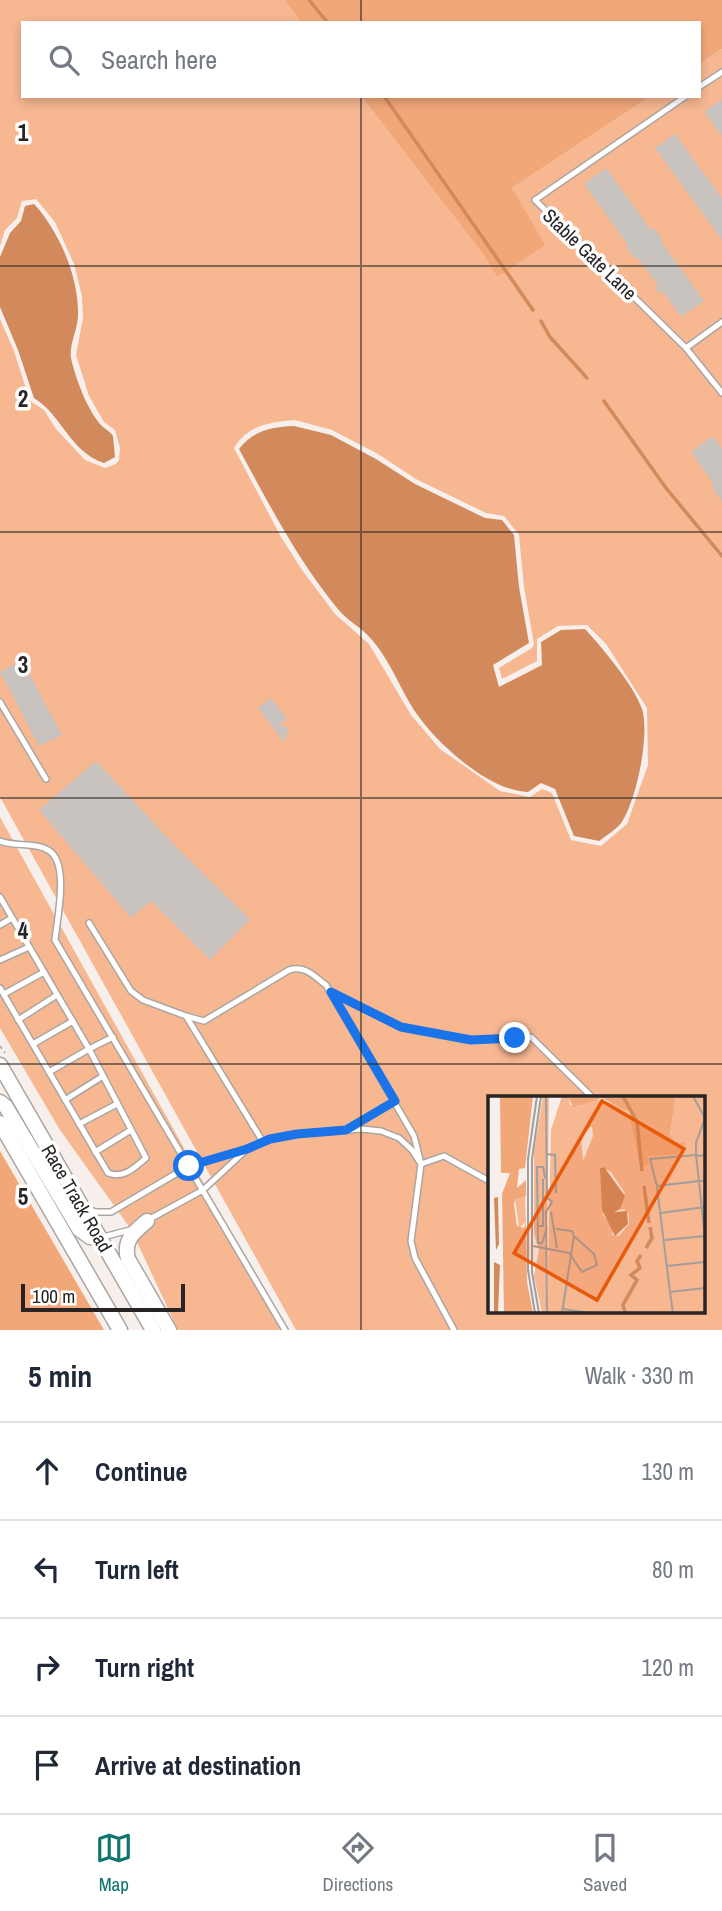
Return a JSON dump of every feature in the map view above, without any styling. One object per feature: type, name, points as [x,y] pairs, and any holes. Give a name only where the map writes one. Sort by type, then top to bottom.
[{"type":"main road","name":"Race Track Road","points":[[0,1065],[153,1330]]},
{"type":"main road","points":[[0,1102],[6,1107],[79,1229],[90,1237],[100,1238]]},
{"type":"main road","name":"Race Track Road","points":[[0,1123],[120,1330]]},
{"type":"main road","points":[[147,1220],[128,1240],[126,1251],[169,1330]]},
{"type":"lane","points":[[701,86],[722,72]]},
{"type":"lane","name":"Stable Gate Lane","points":[[683,98],[535,200],[686,348],[722,393]]},
{"type":"lane","points":[[686,348],[722,322]]},
{"type":"lane","points":[[0,702],[46,779]]},
{"type":"lane","points":[[0,841],[48,850],[56,858],[62,871],[55,940],[285,1330]]},
{"type":"lane","points":[[0,897],[73,1021],[89,1049],[145,1158],[128,1172],[116,1176],[108,1173],[2,991],[44,972]]},
{"type":"lane","points":[[0,925],[12,918]]},
{"type":"lane","points":[[89,923],[131,991],[143,1000],[186,1016],[204,1021],[297,967],[311,973],[331,992],[415,1136],[421,1164],[411,1241],[415,1258],[454,1330]]},
{"type":"lane","points":[[0,961],[29,947]]},
{"type":"lane","points":[[331,992],[401,1027],[471,1040],[531,1037],[589,1096]]},
{"type":"lane","points":[[18,1020],[57,995]]},
{"type":"lane","points":[[186,1016],[263,1142]]},
{"type":"lane","points":[[33,1044],[73,1021]]},
{"type":"lane","points":[[49,1072],[113,1037]]},
{"type":"lane","points":[[65,1100],[103,1076]]},
{"type":"lane","points":[[346,1130],[395,1101]]},
{"type":"lane","points":[[79,1124],[117,1104]]},
{"type":"lane","points":[[96,1152],[131,1130]]},
{"type":"lane","points":[[82,1206],[96,1212],[111,1212],[189,1166],[297,1134],[346,1130],[381,1131],[399,1138],[412,1150],[421,1164]]},
{"type":"lane","points":[[100,1238],[124,1233],[203,1190],[247,1149]]},
{"type":"lane","points":[[421,1164],[444,1156],[488,1180]]},
{"type":"shaded area","points":[[0,0],[284,0],[300,21],[21,21],[21,98],[363,98],[482,253],[497,277],[512,188],[648,98],[701,98],[701,63],[722,49],[722,1330],[296,1330],[0,797],[0,319],[14,351],[30,401],[44,410],[56,429],[85,460],[105,468],[119,460],[120,448],[115,430],[104,422],[89,396],[76,355],[83,318],[82,296],[74,264],[55,222],[36,199],[22,201],[17,218],[5,230],[0,246]],"holes":[[[295,420],[332,430],[378,454],[416,479],[486,513],[504,516],[519,535],[524,587],[534,644],[532,648],[499,668],[502,679],[537,661],[537,639],[558,626],[587,625],[606,644],[647,708],[648,765],[627,824],[601,846],[571,840],[552,793],[542,789],[530,797],[500,791],[440,749],[411,715],[369,644],[335,614],[302,570],[281,537],[234,448],[246,434],[269,424]]]},
{"type":"shaded area","points":[[284,0],[722,0],[722,49],[701,63],[701,21],[300,21]]},
{"type":"shaded area","points":[[363,98],[648,98],[512,188],[545,245],[497,277],[482,253]]},
{"type":"shaded area","points":[[34,204],[52,227],[71,270],[78,315],[71,358],[87,403],[97,420],[113,436],[115,457],[104,463],[83,451],[44,405],[34,398],[0,307],[0,257],[10,233],[21,221],[25,206]]},
{"type":"shaded area","points":[[294,426],[331,435],[415,484],[485,518],[502,520],[514,535],[519,587],[529,643],[493,665],[499,687],[542,665],[541,642],[561,630],[585,629],[625,679],[642,709],[643,749],[628,810],[621,823],[599,841],[574,836],[555,789],[541,783],[528,792],[512,790],[480,774],[449,750],[423,723],[369,636],[341,613],[309,570],[284,531],[239,449],[264,431]]},
{"type":"shaded area","points":[[0,817],[285,1330],[178,1330],[136,1240],[155,1221],[147,1212],[130,1228],[60,1130],[0,1028]]},
{"type":"shaded area","points":[[0,1151],[104,1330],[0,1330]]},
{"type":"building","points":[[722,99],[722,136],[704,112]]},
{"type":"building","points":[[675,134],[722,198],[722,240],[655,148]]},
{"type":"building","points":[[606,168],[651,230],[654,228],[704,301],[681,317],[663,292],[660,294],[655,287],[658,285],[626,247],[628,245],[584,184]]},
{"type":"building","points":[[713,436],[722,449],[722,501],[711,486],[714,484],[691,452]]},
{"type":"building","points":[[22,660],[62,735],[39,746],[0,672]]},
{"type":"building","points":[[271,698],[287,719],[279,725],[289,728],[284,742],[258,708]]},
{"type":"building","points":[[96,761],[178,849],[250,919],[210,960],[151,901],[131,918],[39,810]]},
{"type":"waterway","points":[[309,0],[326,21]]},
{"type":"waterway","points":[[385,98],[533,310]]},
{"type":"waterway","points":[[541,321],[550,337],[587,378]]},
{"type":"waterway","points":[[604,401],[666,488],[722,556]]},
{"type":"route","points":[[189,1166],[247,1149],[270,1139],[346,1130],[395,1101],[331,992],[401,1027],[471,1040],[515,1038]]}]
